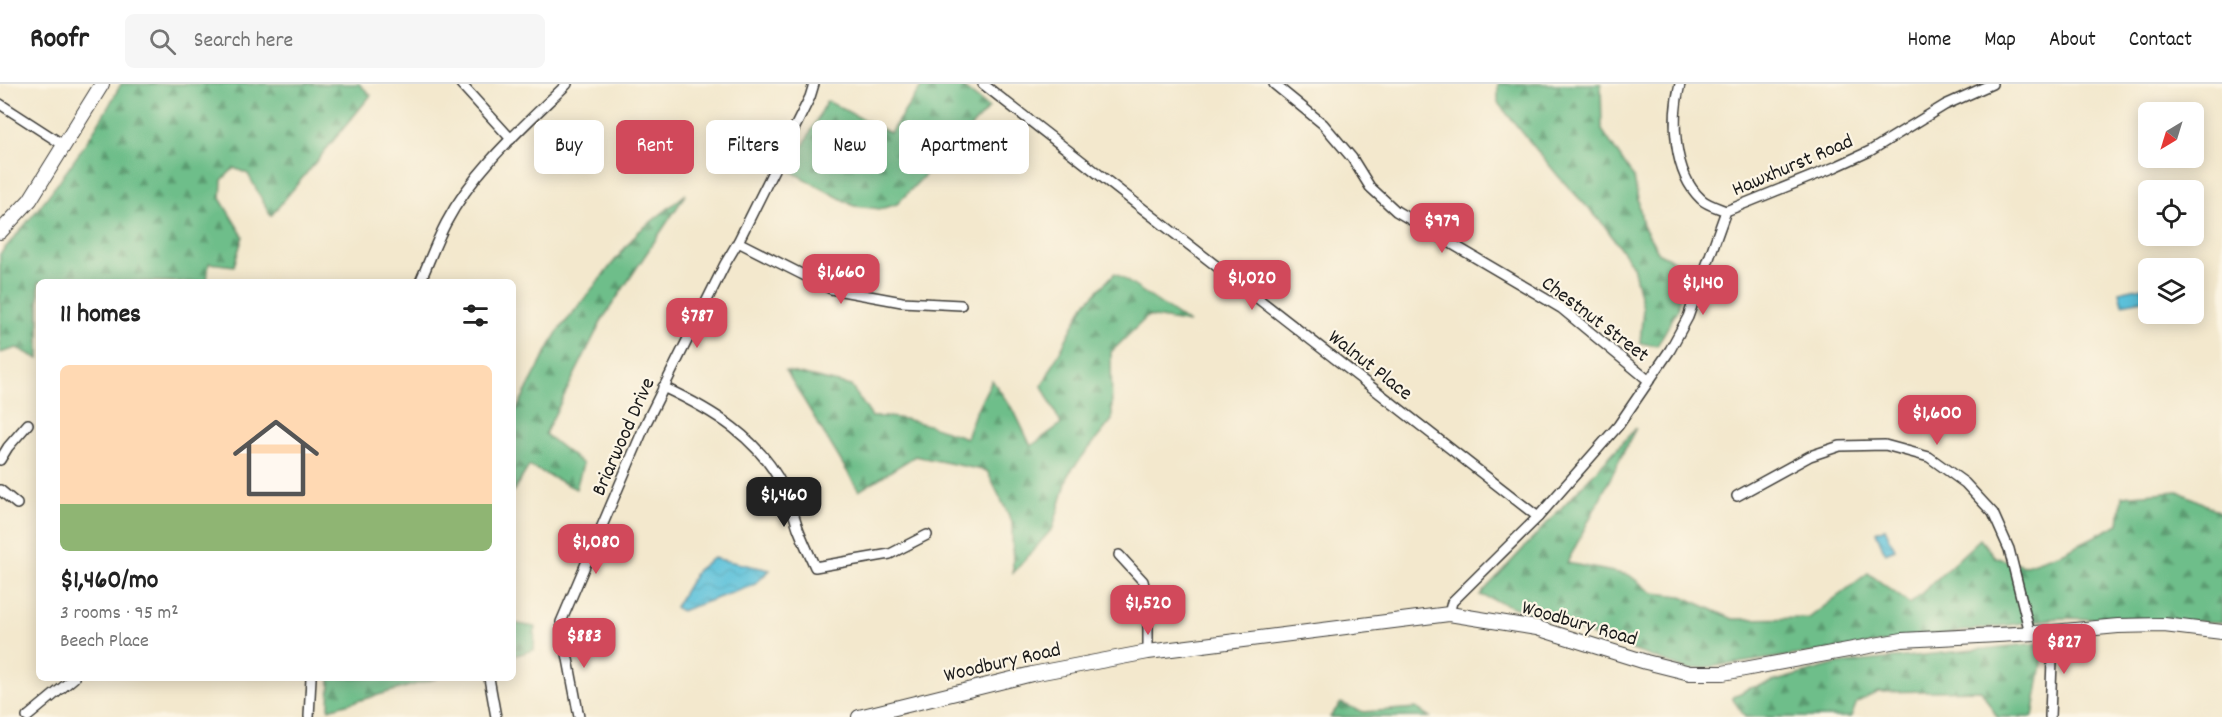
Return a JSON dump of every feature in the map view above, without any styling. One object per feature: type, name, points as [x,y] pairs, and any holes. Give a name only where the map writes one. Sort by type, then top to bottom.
[{"type":"main road","points":[[0,232],[30,200],[66,146],[102,84]]},
{"type":"main road","name":"Woodbury Road","points":[[859,717],[1032,674],[1148,652],[1449,614],[1536,628],[1690,673],[1724,673],[1902,640],[2118,626],[2164,625],[2222,632]]},
{"type":"street","points":[[461,84],[511,139]]},
{"type":"street","points":[[421,279],[446,222],[470,187],[511,139],[567,84]]},
{"type":"street","name":"Briarwood Drive","points":[[579,717],[561,622],[663,387],[738,242],[810,97],[814,84]]},
{"type":"street","name":"Walnut Place","points":[[983,84],[1538,517]]},
{"type":"street","name":"Chestnut Street","points":[[1274,84],[1323,124],[1352,158],[1370,186],[1396,211],[1561,308],[1648,380]]},
{"type":"street","points":[[1680,84],[1675,136],[1678,158],[1688,181],[1701,200],[1726,211]]},
{"type":"street","name":"Hawxhurst Road","points":[[1449,614],[1452,602],[1538,517],[1618,426],[1670,350],[1689,317],[1726,211],[1870,151],[1945,105],[1992,84]]},
{"type":"street","points":[[0,104],[66,146]]},
{"type":"street","points":[[738,242],[831,289],[902,302],[961,305]]},
{"type":"street","points":[[663,387],[731,424],[762,454],[784,489],[815,567],[890,554],[927,535]]},
{"type":"street","points":[[0,460],[28,424]]},
{"type":"street","points":[[1737,496],[1810,456],[1840,447],[1885,445],[1929,457],[1965,483],[1993,513],[2009,549],[2030,633]]},
{"type":"street","points":[[0,490],[17,504]]},
{"type":"street","points":[[1119,555],[1143,581],[1148,603],[1148,652]]},
{"type":"street","points":[[2050,717],[2053,632]]},
{"type":"street","points":[[27,717],[70,681]]},
{"type":"street","points":[[309,717],[311,681]]},
{"type":"street","points":[[490,681],[496,717]]},
{"type":"green space","points":[[121,84],[359,84],[371,95],[271,216],[248,174],[234,168],[222,180],[221,200],[243,236],[234,266],[209,263],[207,279],[36,279],[36,358],[17,348],[0,353],[0,254],[66,172]]},
{"type":"green space","points":[[923,84],[959,84],[989,108],[978,120],[899,120],[899,174],[926,174],[897,204],[880,209],[854,206],[795,174],[800,174],[800,152],[812,129],[812,174],[887,174],[887,131],[890,133]]},
{"type":"green space","points":[[1498,84],[1601,84],[1602,130],[1634,178],[1643,226],[1659,253],[1685,266],[1680,281],[1678,309],[1657,346],[1640,343],[1643,308],[1633,266],[1604,225],[1559,177],[1498,103]]},
{"type":"green space","points":[[827,101],[864,120],[817,120]]},
{"type":"green space","points":[[686,194],[602,320],[545,434],[583,464],[576,489],[529,466],[516,487],[516,410],[556,334],[637,233]]},
{"type":"green space","points":[[1115,273],[1189,323],[1148,316],[1111,352],[1112,420],[1069,473],[1053,528],[1013,573],[1012,522],[987,471],[915,456],[859,491],[786,371],[851,386],[872,417],[908,420],[966,438],[975,413],[992,380],[1015,413],[1031,446],[1061,424],[1042,386],[1084,305]]},
{"type":"green space","points":[[1636,428],[1567,563],[1629,575],[1653,593],[1682,596],[1733,619],[1809,618],[1868,573],[1910,604],[1980,539],[1995,557],[2023,566],[2064,552],[2119,524],[2122,496],[2178,491],[2222,513],[2222,622],[2058,618],[1688,670],[1480,595]]},
{"type":"green space","points":[[516,624],[535,627],[534,650],[516,655]]},
{"type":"green space","points":[[2040,643],[2044,652],[2033,717],[1997,717],[1981,690],[1878,692],[1857,702],[1851,717],[1745,717],[1732,698],[1747,689],[1837,664]]},
{"type":"green space","points":[[330,681],[427,681],[329,709]]},
{"type":"green space","points":[[1341,703],[1363,712],[1416,708],[1430,717],[1330,717]]},
{"type":"water","points":[[2138,288],[2138,301],[2122,304],[2119,292]]},
{"type":"water","points":[[1885,528],[1895,549],[1885,553],[1876,532]]},
{"type":"water","points":[[713,558],[770,570],[754,585],[681,611],[675,607],[697,570]]}]
